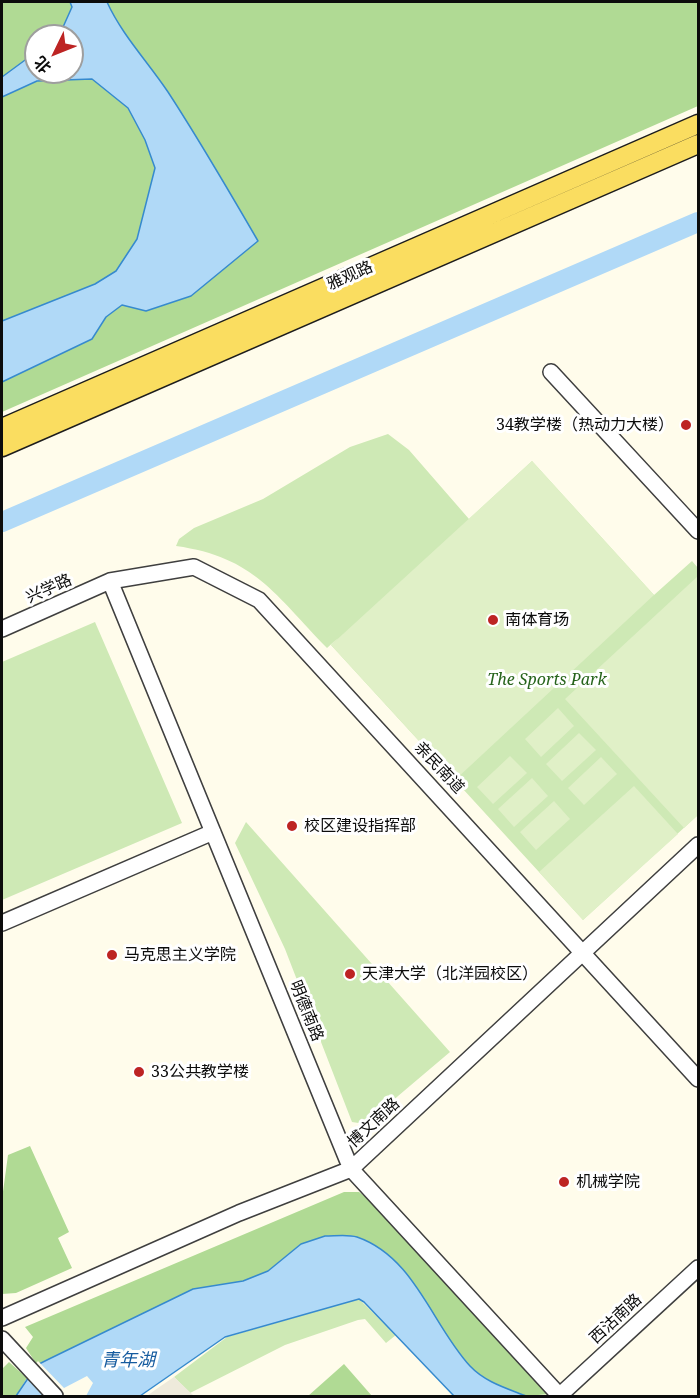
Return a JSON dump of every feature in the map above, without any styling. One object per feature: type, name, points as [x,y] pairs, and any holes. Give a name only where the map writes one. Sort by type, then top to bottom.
[{"type":"main road","name":"雅观路","points":[[2,428],[699,124]]},
{"type":"main road","name":"雅观路","points":[[2,447],[699,144]]},
{"type":"street","points":[[551,372],[699,531]]},
{"type":"street","name":"亲民南道","points":[[110,581],[194,567],[259,600],[699,1078]]},
{"type":"street","name":"兴学路","points":[[2,629],[110,581]]},
{"type":"street","name":"明德南路","points":[[110,581],[351,1169],[560,1396]]},
{"type":"street","points":[[2,923],[213,832]]},
{"type":"street","name":"博文南路","points":[[2,1318],[239,1213],[351,1169],[699,845]]},
{"type":"street","name":"西沽南路","points":[[560,1396],[695,1278]]},
{"type":"street","points":[[2,1339],[55,1396]]},
{"type":"green space","points":[[2,2],[698,2],[698,106],[2,412]]},
{"type":"green space","name":"The Sports Park","points":[[388,434],[409,450],[469,519],[532,461],[654,595],[692,561],[698,568],[698,815],[583,920],[331,645],[338,638],[327,648],[277,595],[245,569],[203,551],[176,546],[179,539],[194,528],[263,499],[350,447]]},
{"type":"green space","name":"南体育场","points":[[532,461],[654,595],[455,780],[331,645]]},
{"type":"green space","points":[[698,576],[698,815],[684,828],[565,699]]},
{"type":"green space","points":[[95,622],[182,823],[2,900],[2,662]]},
{"type":"green space","points":[[558,708],[574,726],[541,757],[525,739]]},
{"type":"green space","points":[[579,733],[596,750],[562,781],[546,764]]},
{"type":"green space","points":[[510,756],[527,773],[493,804],[477,787]]},
{"type":"green space","points":[[601,757],[617,774],[584,805],[568,788]]},
{"type":"green space","points":[[532,778],[548,796],[514,827],[498,809]]},
{"type":"green space","points":[[634,786],[678,834],[583,920],[539,872]]},
{"type":"green space","points":[[554,801],[570,819],[536,850],[520,832]]},
{"type":"green space","points":[[246,822],[450,1052],[365,1124],[352,1122],[285,949],[235,843]]},
{"type":"green space","points":[[30,1146],[69,1232],[58,1238],[72,1268],[16,1293],[2,1294],[2,1199],[8,1155]]},
{"type":"green space","points":[[344,1192],[359,1192],[367,1198],[550,1394],[526,1396],[488,1381],[471,1368],[451,1343],[301,1244],[268,1271],[243,1281],[193,1289],[37,1365],[26,1348],[33,1337],[25,1327]]},
{"type":"green space","points":[[359,1299],[396,1335],[386,1343],[365,1319],[358,1320],[285,1345],[190,1393],[174,1377],[227,1337]]},
{"type":"green space","points":[[9,1362],[27,1378],[16,1396],[2,1396],[2,1369]]},
{"type":"green space","points":[[344,1364],[372,1396],[308,1396]]},
{"type":"shaded area","points":[[174,1377],[194,1396],[147,1396],[155,1390]]},
{"type":"water","points":[[70,2],[107,2],[128,37],[180,110],[258,241],[191,296],[146,311],[122,305],[106,317],[92,339],[2,382],[2,321],[95,284],[116,271],[137,239],[155,168],[145,140],[128,108],[92,79],[84,79],[84,24],[64,24],[72,7]]},
{"type":"water","points":[[24,61],[24,84],[30,84],[2,97],[2,77]]},
{"type":"water","name":"青年湖","points":[[325,1236],[357,1237],[377,1247],[394,1260],[421,1294],[444,1331],[470,1366],[489,1380],[526,1396],[454,1396],[359,1299],[225,1337],[140,1396],[16,1396],[37,1365],[193,1289],[243,1281],[268,1271],[301,1244]]},
{"type":"pier","points":[[38,1361],[64,1388],[87,1376],[93,1383],[86,1396],[45,1396],[25,1376]]},
{"type":"waterway","points":[[2,522],[698,222]]},
{"type":"place","name":"34教学楼（热动力大楼）","points":[[686,425]]},
{"type":"place","name":"南体育场","points":[[493,620]]},
{"type":"place","name":"校区建设指挥部","points":[[292,826]]},
{"type":"place","name":"马克思主义学院","points":[[112,955]]},
{"type":"place","name":"天津大学（北洋园校区）","points":[[350,974]]},
{"type":"place","name":"33公共教学楼","points":[[139,1072]]},
{"type":"place","name":"机械学院","points":[[564,1182]]}]
